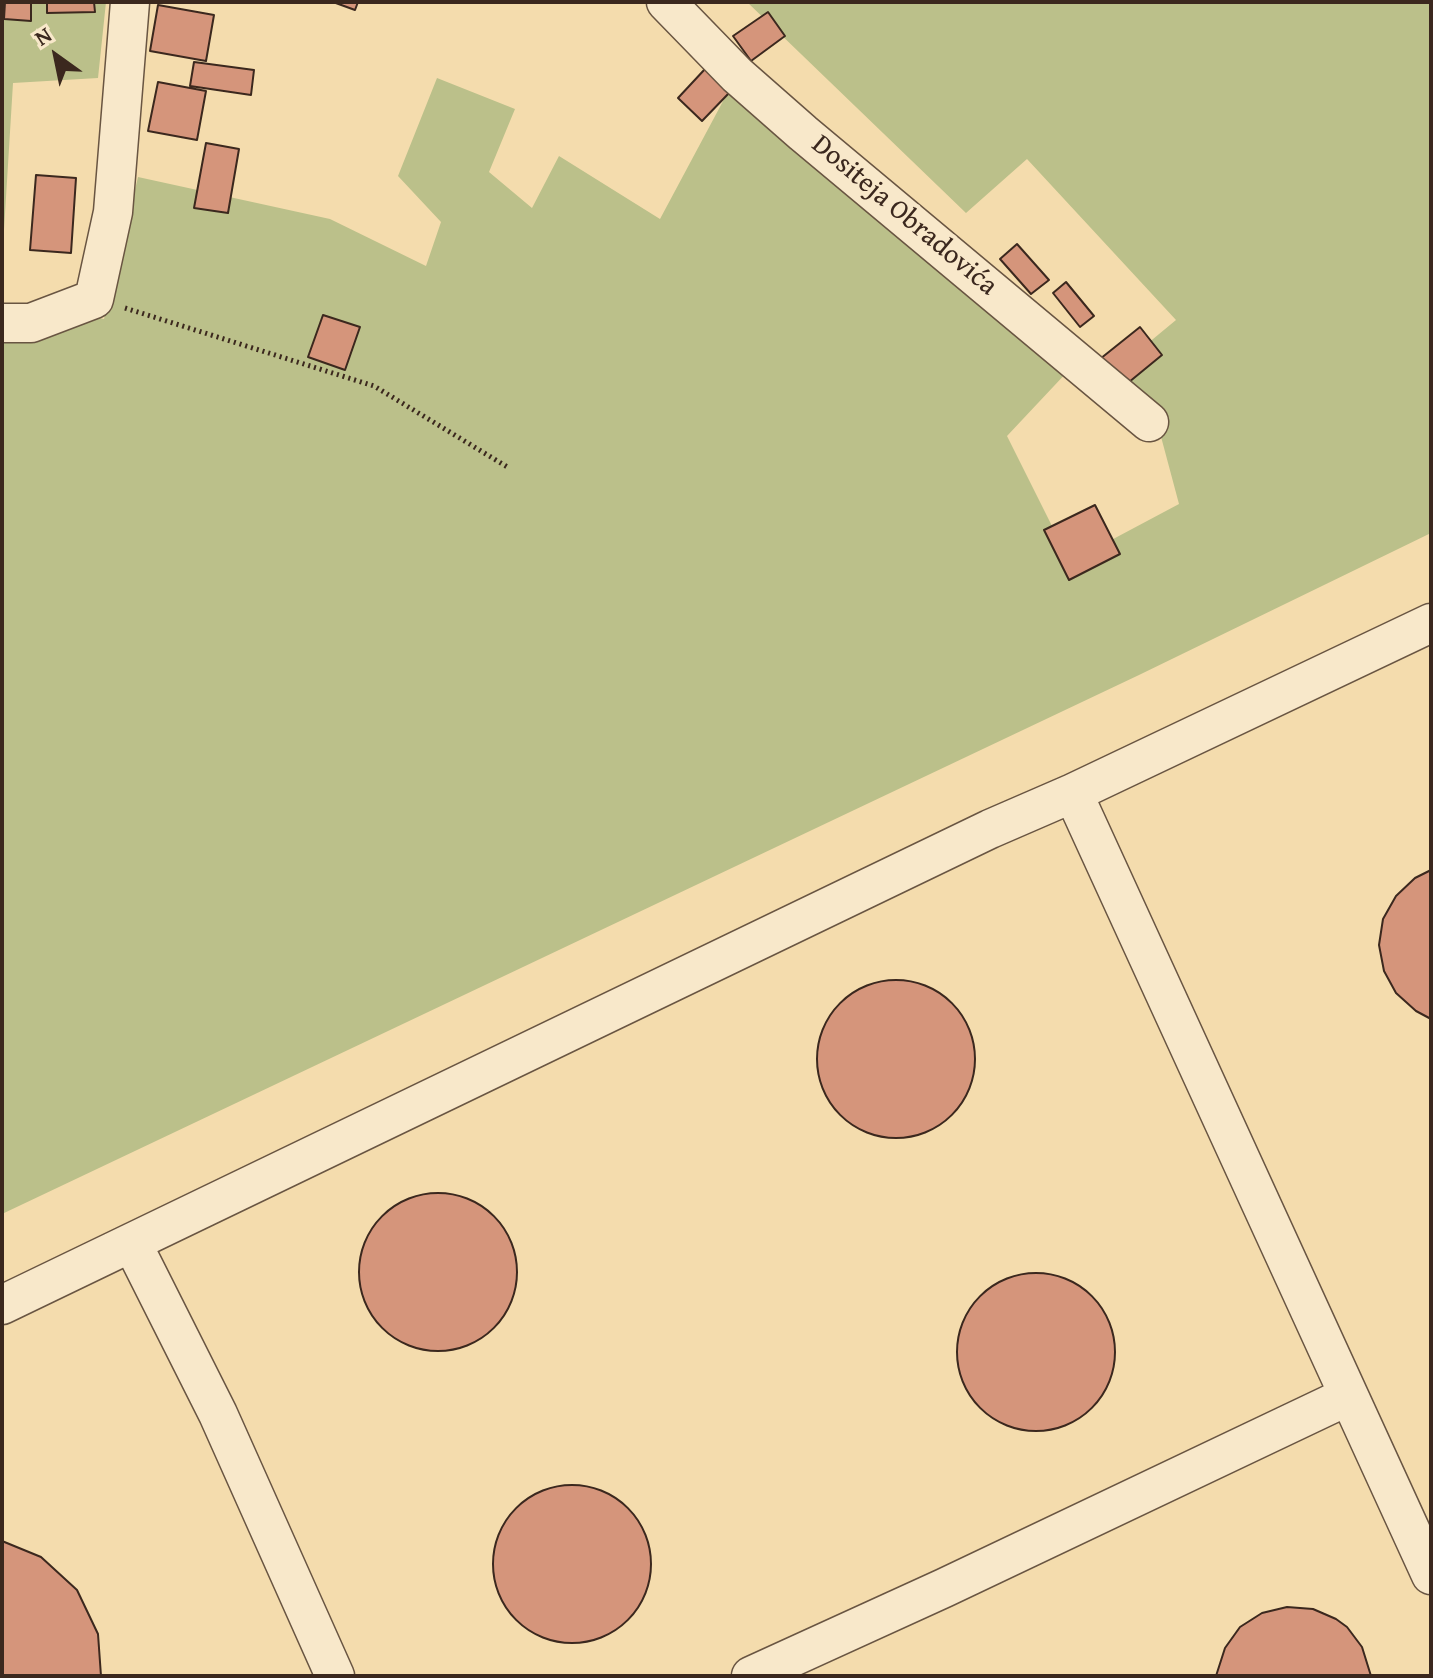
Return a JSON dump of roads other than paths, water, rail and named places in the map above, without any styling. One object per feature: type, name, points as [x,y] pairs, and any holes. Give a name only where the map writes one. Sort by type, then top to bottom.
[{"type":"street","points":[[2,323],[31,323],[94,299],[113,212],[130,2]]},
{"type":"street","name":"Dositeja Obradovića","points":[[666,2],[737,75],[803,133],[1149,422]]},
{"type":"street","points":[[2,1305],[990,829],[1073,793],[1431,623]]},
{"type":"street","points":[[1073,793],[1431,1575]]},
{"type":"street","points":[[132,1243],[218,1414],[335,1676]]},
{"type":"street","points":[[751,1676],[1348,1396]]}]
